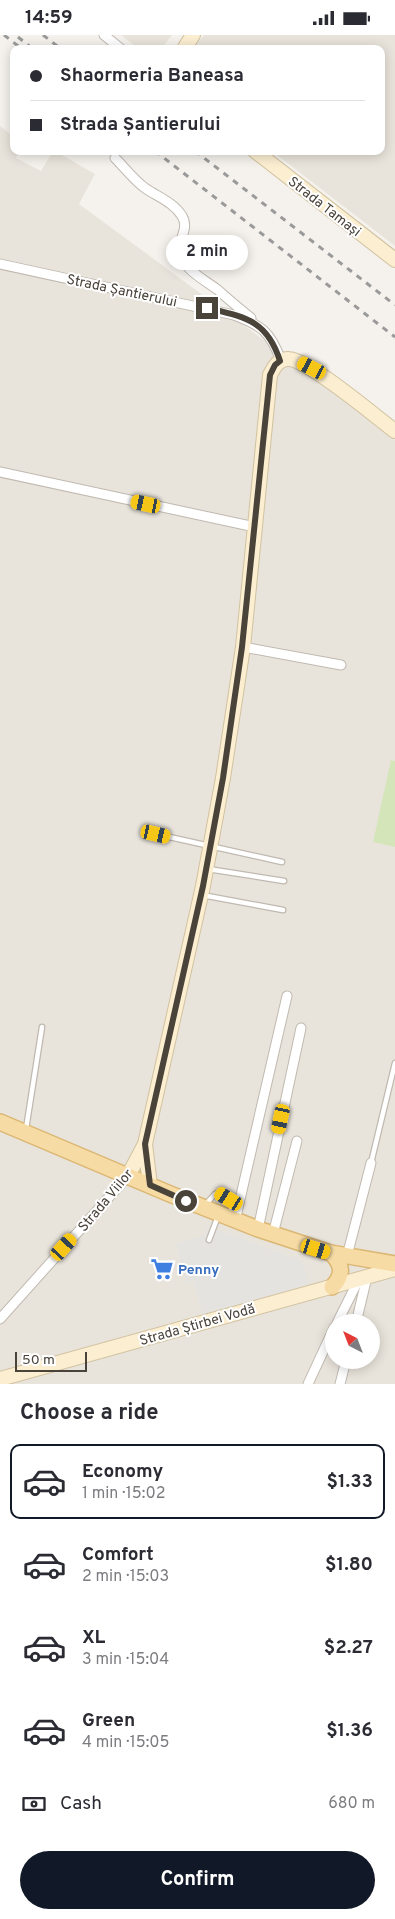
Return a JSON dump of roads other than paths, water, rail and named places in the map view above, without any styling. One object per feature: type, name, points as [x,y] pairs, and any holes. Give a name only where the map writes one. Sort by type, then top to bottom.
[{"type":"main road","name":"Strada Tamași","points":[[260,155],[395,260]]},
{"type":"main road","points":[[280,361],[288,358],[312,368],[395,431]]},
{"type":"main road","name":"Strada Viilor","points":[[128,1177],[145,1144],[201,895],[223,778],[242,647],[270,375],[275,365],[280,361]]},
{"type":"main road","points":[[0,1122],[128,1177],[258,1229],[331,1253],[395,1265]]},
{"type":"main road","name":"Strada Viilor","points":[[145,1144],[150,1185]]},
{"type":"main road","points":[[331,1253],[340,1263],[342,1269],[340,1277],[332,1287]]},
{"type":"main road","name":"Strada Știrbei Vodă","points":[[0,1379],[395,1269]]},
{"type":"street","points":[[104,35],[116,45]]},
{"type":"street","points":[[115,158],[140,183],[166,200],[181,215],[185,225],[180,251],[185,262],[195,274],[216,289],[257,324]]},
{"type":"street","name":"Strada Șantierului","points":[[0,264],[234,315],[257,324],[269,335],[280,361]]},
{"type":"street","points":[[0,472],[255,527]]},
{"type":"street","points":[[242,647],[340,665]]},
{"type":"street","points":[[228,1218],[287,996]]},
{"type":"street","points":[[258,1229],[301,1028]]},
{"type":"street","points":[[273,1234],[297,1141]]},
{"type":"street","points":[[347,1256],[371,1163]]},
{"type":"street","name":"Strada Viilor","points":[[0,1319],[128,1177]]},
{"type":"street","points":[[341,1314],[363,1278]]},
{"type":"street","points":[[357,1314],[363,1278]]},
{"type":"street","points":[[308,1384],[325,1347]]},
{"type":"street","points":[[340,1384],[344,1369]]},
{"type":"lane","points":[[156,834],[282,862]]},
{"type":"lane","points":[[206,868],[284,881]]},
{"type":"lane","points":[[201,895],[283,910]]},
{"type":"lane","points":[[25,1133],[42,1027]]},
{"type":"lane","points":[[371,1163],[395,1063]]},
{"type":"lane","points":[[209,1240],[228,1218]]},
{"type":"railway","points":[[4,35],[17,45]]},
{"type":"railway","points":[[43,35],[56,45]]},
{"type":"railway","points":[[18,37],[28,45]]},
{"type":"railway","points":[[160,155],[395,337]]},
{"type":"railway","points":[[200,155],[395,305]]},
{"type":"place","name":"Penny","points":[[162,1269]]}]
